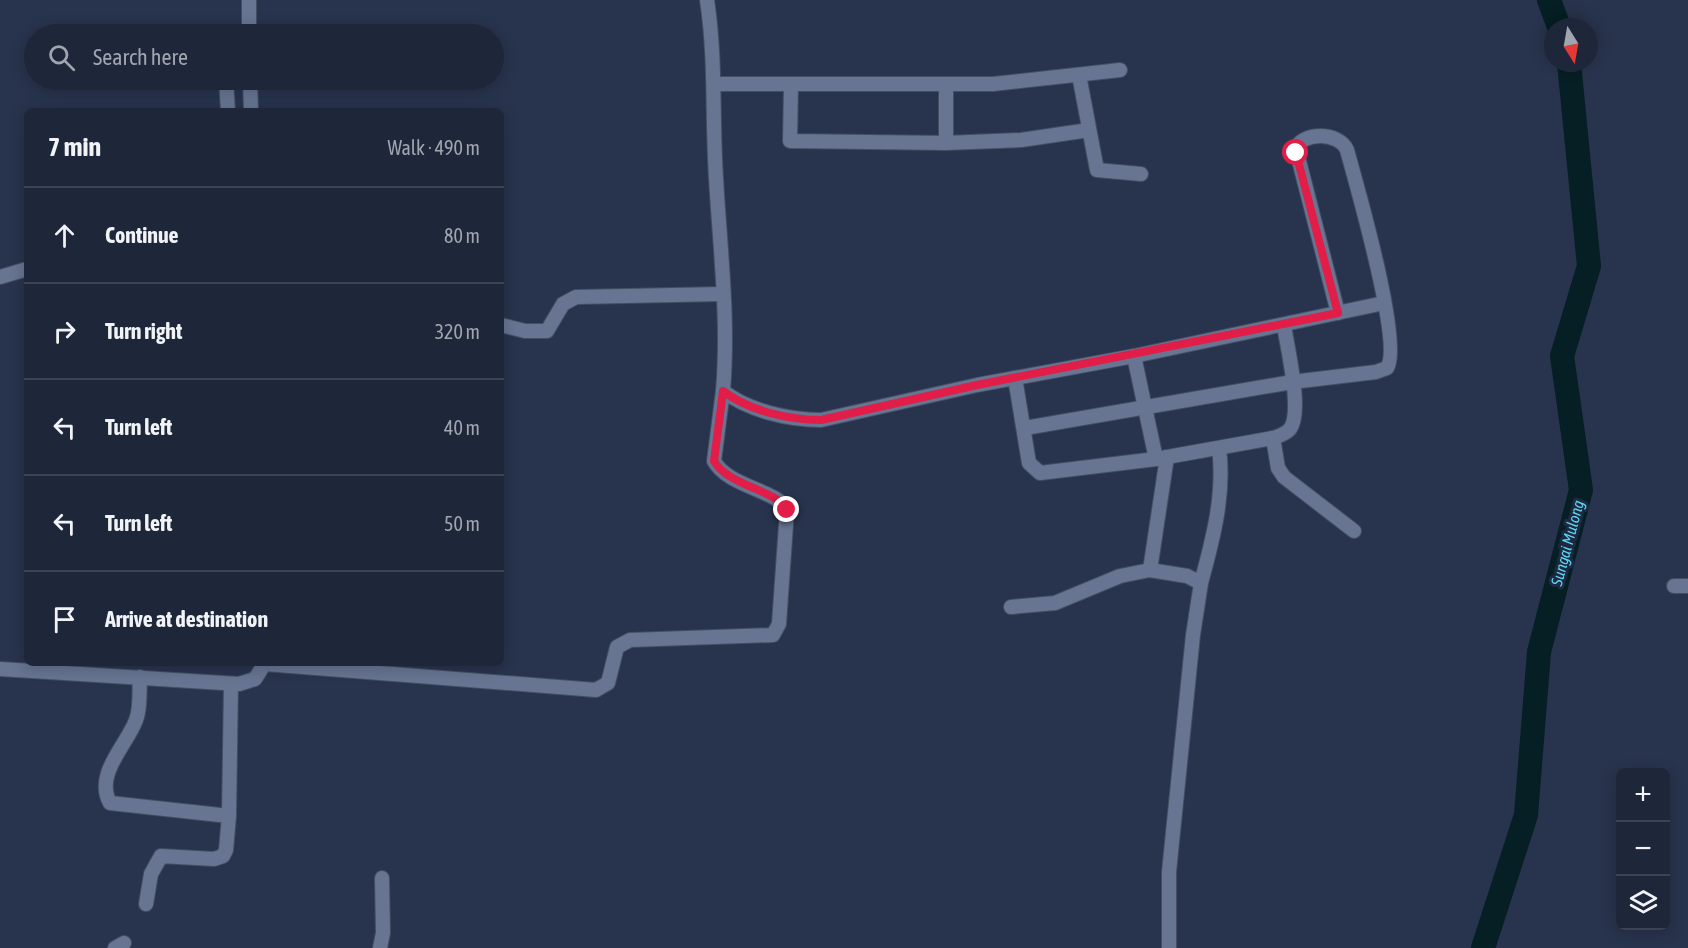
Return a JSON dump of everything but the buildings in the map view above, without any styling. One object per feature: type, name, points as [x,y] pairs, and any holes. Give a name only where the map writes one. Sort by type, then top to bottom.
[{"type":"street","points":[[249,0],[249,24]]},
{"type":"street","points":[[302,666],[596,690],[608,683],[614,652],[620,644],[630,640],[773,635],[780,624],[787,510],[779,501],[726,475],[714,461],[723,391],[726,329],[723,294],[724,266],[716,177],[714,84],[707,0]]},
{"type":"street","points":[[714,84],[993,84],[1120,70]]},
{"type":"street","points":[[1079,75],[1096,170],[1141,174]]},
{"type":"street","points":[[791,85],[790,141],[946,143],[1022,140],[1089,130]]},
{"type":"street","points":[[946,85],[946,143]]},
{"type":"street","points":[[226,90],[228,108]]},
{"type":"street","points":[[250,90],[251,108]]},
{"type":"street","points":[[1025,428],[1292,382],[1376,372],[1386,368],[1391,353],[1384,303],[1347,150],[1337,138],[1324,135],[1302,142],[1296,149],[1338,313]]},
{"type":"street","points":[[0,277],[24,270]]},
{"type":"street","points":[[504,326],[525,331],[547,331],[563,304],[576,297],[723,294]]},
{"type":"street","points":[[723,391],[742,402],[770,412],[798,419],[821,420],[1015,378],[1284,326],[1384,303]]},
{"type":"street","points":[[1015,378],[1029,463],[1040,473],[1162,458],[1273,438],[1286,432],[1292,425],[1292,382],[1284,326]]},
{"type":"street","points":[[1134,356],[1144,407],[1162,458],[1150,570]]},
{"type":"street","points":[[1273,438],[1276,460],[1284,477],[1354,531]]},
{"type":"street","points":[[1169,948],[1169,872],[1192,645],[1201,583],[1211,548],[1220,482],[1218,448]]},
{"type":"street","points":[[1011,607],[1055,603],[1120,576],[1150,570],[1187,576],[1201,583]]},
{"type":"street","points":[[0,669],[231,684],[247,683],[255,679],[263,666]]},
{"type":"street","points":[[140,677],[137,718],[127,734],[105,785],[105,794],[110,803],[229,816]]},
{"type":"street","points":[[146,904],[151,874],[160,856],[219,858],[228,845],[231,684]]},
{"type":"street","points":[[380,948],[383,933],[382,878]]},
{"type":"waterway","name":"Sungai Mulong","points":[[1549,0],[1556,18]]},
{"type":"waterway","name":"Sungai Mulong","points":[[1483,948],[1526,815],[1539,652],[1581,490],[1562,356],[1589,266],[1570,72]]},
{"type":"route","points":[[787,510],[779,501],[726,475],[714,461],[723,391],[742,402],[770,412],[798,419],[821,420],[852,415],[942,392],[1134,356],[1338,313],[1296,153]]}]
